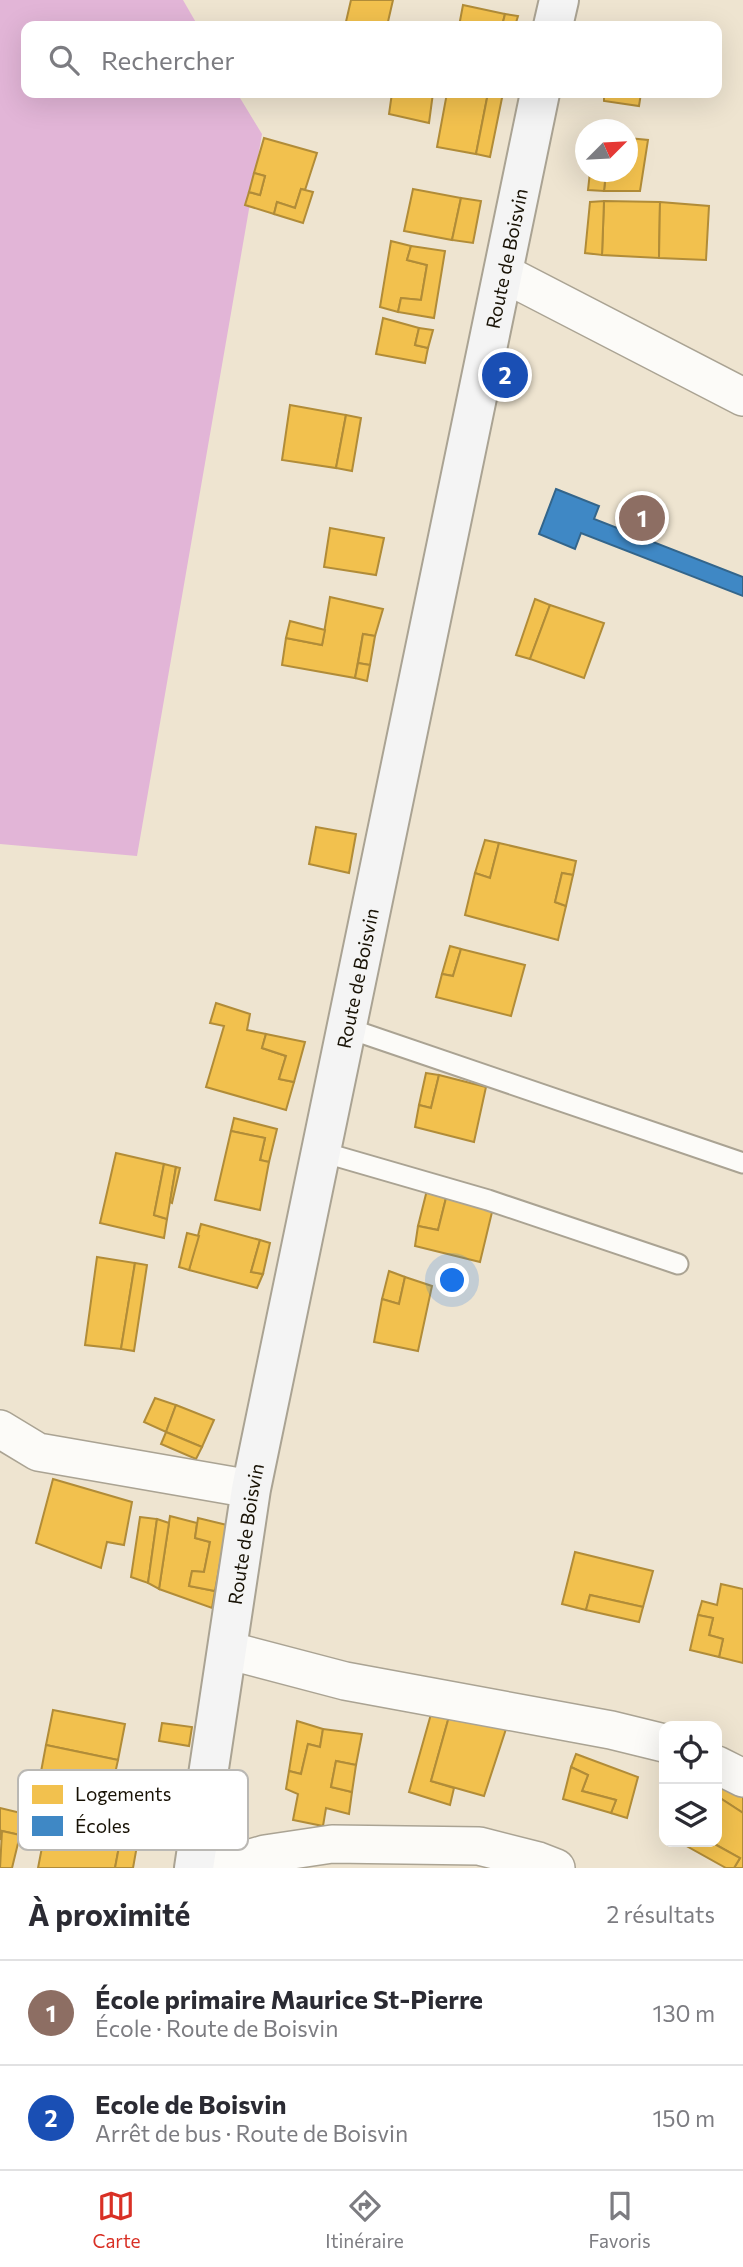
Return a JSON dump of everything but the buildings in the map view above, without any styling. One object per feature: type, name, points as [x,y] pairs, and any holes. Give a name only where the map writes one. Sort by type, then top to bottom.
[{"type":"main road","points":[[555,21],[559,0]]},
{"type":"main road","name":"Route de Boisvin","points":[[209,1770],[251,1489],[539,98]]},
{"type":"main road","name":"Route de Boisvin","points":[[194,1868],[197,1850]]},
{"type":"street","points":[[503,273],[743,397]]},
{"type":"street","points":[[0,1429],[38,1452],[251,1489]]},
{"type":"street","points":[[227,1650],[345,1681],[659,1741]]},
{"type":"street","points":[[722,1768],[743,1778]]},
{"type":"street","points":[[217,1868],[265,1854],[332,1844],[479,1846],[556,1868]]},
{"type":"lane","points":[[347,1028],[743,1163]]},
{"type":"lane","points":[[322,1152],[488,1200],[678,1264]]},
{"type":"shaded area","points":[[0,0],[183,0],[195,21],[21,21],[21,98],[240,98],[262,134],[137,856],[0,844]]},
{"type":"place","name":"Ecole de Boisvin","points":[[505,375]]},
{"type":"place","name":"École primaire Maurice St-Pierre","points":[[642,518]]}]
